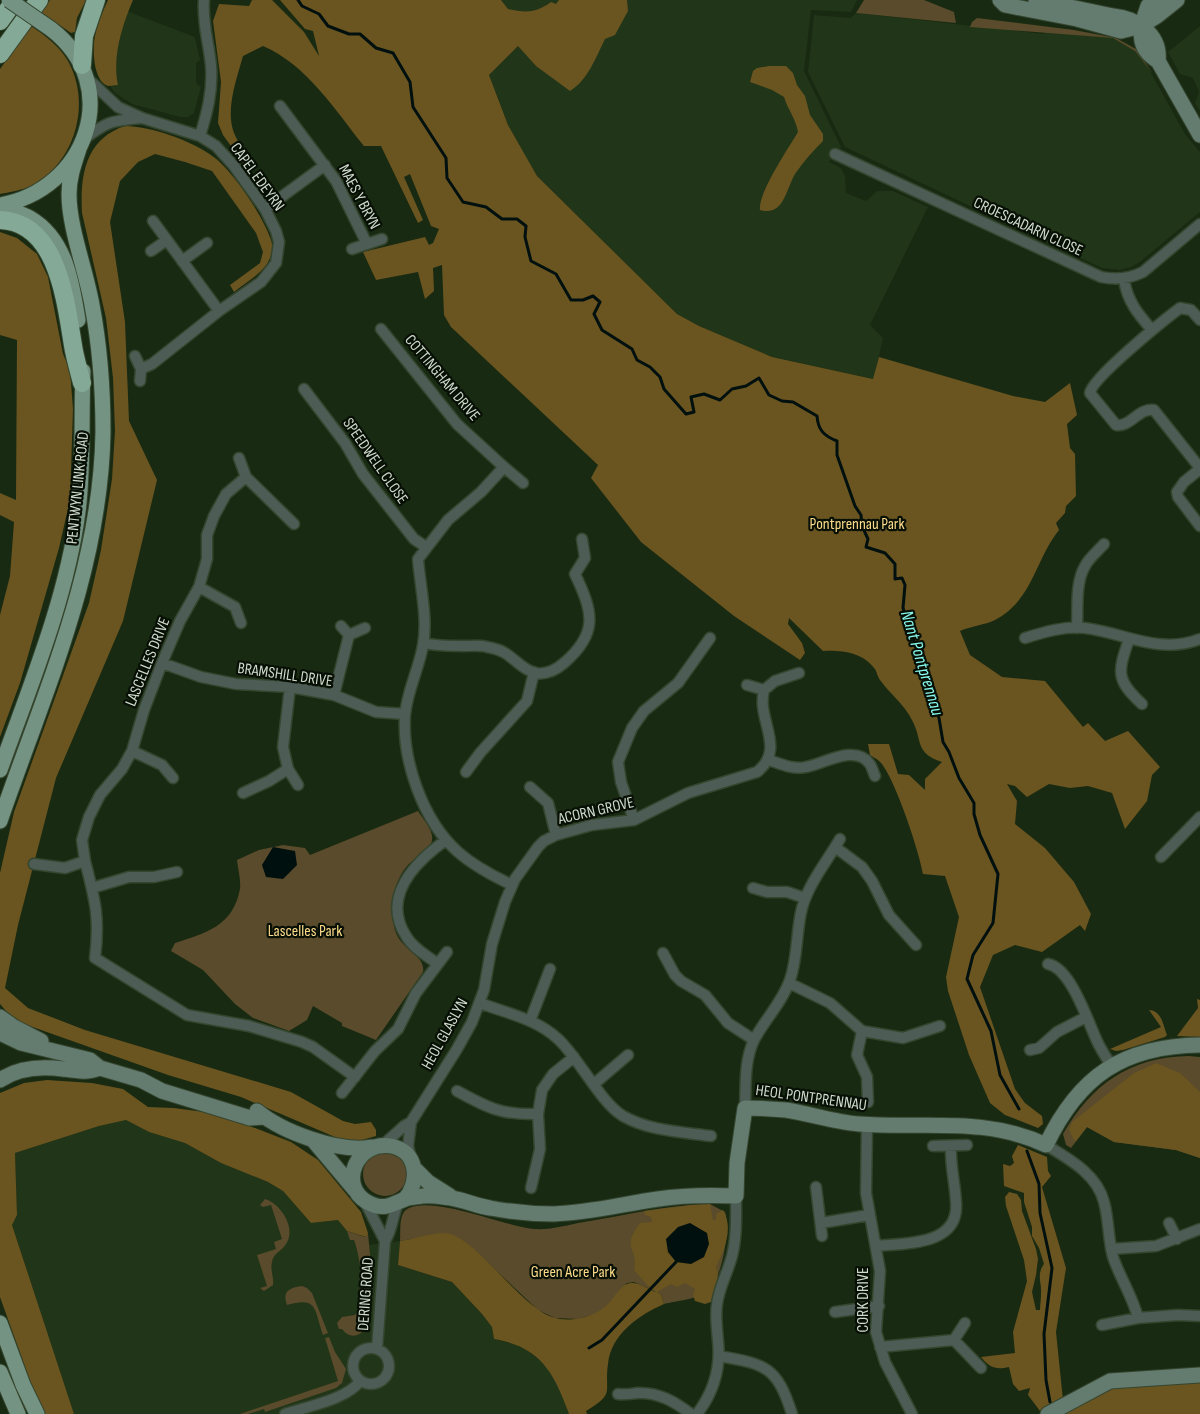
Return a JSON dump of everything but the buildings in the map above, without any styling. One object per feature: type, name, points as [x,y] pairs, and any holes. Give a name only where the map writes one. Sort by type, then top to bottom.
[{"type":"highway","points":[[0,21],[15,0]]},
{"type":"highway","points":[[0,54],[39,0]]},
{"type":"highway","points":[[84,71],[84,36],[96,0]]},
{"type":"highway","points":[[0,220],[9,221],[28,229],[42,240],[50,254],[63,292],[82,382]]},
{"type":"main road","points":[[9,0],[51,29],[71,49],[84,71]]},
{"type":"main road","name":"PENTWYN LINK ROAD","points":[[0,821],[60,656],[87,561],[97,509],[103,434],[100,361],[92,304],[71,214],[69,195],[72,173],[89,117],[89,94],[84,71]]},
{"type":"main road","points":[[0,205],[22,199],[46,186],[61,174],[82,144]]},
{"type":"main road","name":"PENTWYN LINK ROAD","points":[[0,205],[35,221],[49,233],[60,249],[69,278],[83,353],[82,469],[78,513],[67,569],[50,629],[0,770]]},
{"type":"main road","points":[[0,1323],[37,1414]]},
{"type":"main road","points":[[0,1372],[18,1414]]},
{"type":"street","points":[[200,136],[212,86],[210,56],[204,26],[204,0]]},
{"type":"street","points":[[1000,0],[1005,5],[1077,19],[1121,31],[1141,26],[1177,0]]},
{"type":"street","points":[[1036,0],[1113,16],[1125,16],[1141,26]]},
{"type":"street","points":[[1164,0],[1148,6],[1141,26],[1142,44],[1150,56],[1158,61],[1200,135]]},
{"type":"street","name":"CAPEL EDEYRN","points":[[84,71],[118,107],[142,118],[210,141],[224,155],[265,209],[279,242],[276,263],[261,282],[219,311],[152,364],[141,369]]},
{"type":"street","name":"MAES Y BRYN","points":[[280,106],[336,181],[367,244]]},
{"type":"street","name":"CAPEL EDEYRN","points":[[82,144],[101,126],[112,121],[142,118]]},
{"type":"street","name":"CROESCADARN CLOSE","points":[[835,154],[1101,277],[1113,280],[1124,279]]},
{"type":"street","name":"MAES Y BRYN","points":[[265,209],[325,165]]},
{"type":"street","points":[[153,221],[219,311]]},
{"type":"street","points":[[1152,330],[1131,304],[1124,279],[1143,272],[1200,224]]},
{"type":"street","name":"MAES Y BRYN","points":[[352,249],[382,239]]},
{"type":"street","points":[[151,251],[167,240]]},
{"type":"street","points":[[183,261],[207,243]]},
{"type":"street","points":[[1200,320],[1191,310],[1180,309],[1152,330],[1094,383],[1090,393],[1116,425],[1127,423],[1142,411],[1154,411],[1200,468],[1179,487],[1177,492],[1178,497],[1200,526]]},
{"type":"street","name":"COTTINGHAM DRIVE","points":[[381,329],[457,424],[523,483]]},
{"type":"street","points":[[135,356],[141,369],[140,381]]},
{"type":"street","name":"SPEEDWELL CLOSE","points":[[304,389],[345,442],[363,474],[414,539],[426,548]]},
{"type":"street","points":[[239,458],[246,477],[294,524]]},
{"type":"street","points":[[504,467],[481,492],[448,520],[418,559],[423,606],[423,643],[405,714],[405,740],[410,771],[426,808],[446,840],[480,869],[512,885]]},
{"type":"street","name":"LASCELLES DRIVE","points":[[246,477],[226,494],[214,516],[207,535],[207,559],[199,587],[180,621],[162,663],[144,710],[132,751],[122,769],[100,795],[89,817],[82,840],[84,861],[97,910],[95,958],[187,1016],[249,1026],[302,1042],[328,1057],[355,1077]]},
{"type":"street","points":[[423,643],[437,646],[484,646],[503,652],[534,672],[548,672],[557,669],[576,653],[585,642],[590,630],[585,601],[575,574],[585,558],[582,539]]},
{"type":"street","points":[[1077,628],[1078,602],[1084,566],[1104,544]]},
{"type":"street","points":[[199,587],[235,607],[241,623]]},
{"type":"street","points":[[341,626],[349,635]]},
{"type":"street","points":[[349,635],[365,628]]},
{"type":"street","points":[[1025,638],[1049,631],[1077,628],[1168,646],[1200,639]]},
{"type":"street","points":[[334,696],[349,635]]},
{"type":"street","points":[[634,820],[621,782],[618,762],[632,728],[644,711],[678,683],[710,638]]},
{"type":"street","points":[[1129,639],[1120,675],[1125,687],[1142,704]]},
{"type":"street","name":"BRAMSHILL DRIVE","points":[[162,663],[201,678],[236,684],[290,687],[334,696],[376,712],[405,714]]},
{"type":"street","points":[[466,772],[527,701],[534,672]]},
{"type":"street","points":[[799,673],[775,681],[765,690],[764,706],[771,747],[769,760],[794,768],[805,768],[848,755],[859,756],[869,761],[875,776]]},
{"type":"street","points":[[747,685],[765,690]]},
{"type":"street","points":[[290,687],[283,747],[288,769],[298,785]]},
{"type":"street","points":[[132,751],[162,765],[173,778]]},
{"type":"street","name":"ACORN GROVE","points":[[512,885],[538,847],[556,835],[592,825],[634,820],[688,793],[757,772],[769,760]]},
{"type":"street","points":[[243,793],[288,769]]},
{"type":"street","points":[[530,787],[548,803],[556,835]]},
{"type":"street","points":[[1161,857],[1200,817]]},
{"type":"street","points":[[438,964],[406,936],[400,922],[398,901],[400,888],[406,877],[446,840]]},
{"type":"street","points":[[745,1108],[748,1057],[754,1040],[780,1000],[793,971],[805,898],[838,843],[862,867],[872,881],[889,915],[916,945]]},
{"type":"street","points":[[34,864],[65,868],[84,861]]},
{"type":"street","points":[[92,888],[129,877],[154,877],[177,872]]},
{"type":"street","name":"HEOL GLASLYN","points":[[379,1145],[411,1122],[464,1038],[480,1003],[499,917],[512,885]]},
{"type":"street","points":[[753,888],[767,892],[787,892],[805,898]]},
{"type":"street","points":[[342,1094],[375,1051],[398,1029],[416,993],[447,952]]},
{"type":"street","points":[[663,953],[675,975],[681,981],[705,995],[728,1023],[754,1040]]},
{"type":"street","points":[[1048,964],[1054,965],[1068,980],[1112,1066]]},
{"type":"street","points":[[530,1021],[550,969]]},
{"type":"street","points":[[789,982],[830,1003],[862,1031],[903,1038],[940,1026]]},
{"type":"street","points":[[480,1003],[530,1021],[549,1031],[574,1057],[618,1112],[624,1116],[656,1128],[711,1136]]},
{"type":"street","points":[[0,1017],[14,1028],[70,1055]]},
{"type":"street","points":[[1030,1050],[1039,1048],[1056,1032],[1086,1017]]},
{"type":"street","points":[[862,1031],[857,1055],[867,1077],[868,1102]]},
{"type":"street","points":[[0,1033],[21,1043],[90,1060],[100,1068],[141,1080],[164,1082],[253,1108],[264,1117],[313,1140],[344,1148],[361,1149],[379,1145],[396,1147],[428,1182],[454,1199]]},
{"type":"street","points":[[1138,1318],[1111,1249],[1104,1201],[1095,1181],[1075,1163],[1046,1145],[1076,1096],[1112,1066],[1147,1051],[1176,1046],[1200,1046]]},
{"type":"street","points":[[594,1084],[628,1055]]},
{"type":"street","points":[[531,1188],[540,1149],[538,1114],[542,1090],[546,1082],[574,1057]]},
{"type":"street","points":[[0,1080],[15,1072],[37,1067],[88,1073],[100,1068]]},
{"type":"street","points":[[456,1091],[497,1111],[538,1114]]},
{"type":"street","name":"HEOL PONTPRENNAU","points":[[736,1196],[737,1163],[745,1108],[785,1110],[836,1121],[867,1124],[991,1128],[1013,1132],[1046,1145]]},
{"type":"street","name":"HEOL GLASLYN","points":[[411,1122],[408,1146],[413,1164]]},
{"type":"street","name":"CORK DRIVE","points":[[867,1124],[865,1178],[869,1215],[880,1271],[876,1332],[885,1362],[912,1414]]},
{"type":"street","points":[[313,1140],[359,1194],[368,1202],[382,1207],[426,1196],[454,1199],[500,1210],[553,1214],[596,1210],[684,1196],[736,1196],[734,1246],[716,1310],[719,1356],[711,1391],[697,1414]]},
{"type":"street","points":[[359,1194],[353,1179],[356,1162],[362,1154],[379,1145]]},
{"type":"street","points":[[933,1146],[967,1145]]},
{"type":"street","points":[[876,1246],[925,1242],[944,1233],[952,1221],[957,1206],[950,1158],[951,1146]]},
{"type":"street","points":[[402,1202],[411,1193],[415,1183],[413,1164]]},
{"type":"street","points":[[816,1187],[822,1236]]},
{"type":"street","name":"DERING ROAD","points":[[359,1194],[369,1208],[385,1241]]},
{"type":"street","name":"DERING ROAD","points":[[377,1349],[385,1241],[391,1232],[393,1215],[402,1202]]},
{"type":"street","points":[[821,1223],[869,1215]]},
{"type":"street","points":[[1169,1223],[1178,1239]]},
{"type":"street","points":[[1111,1249],[1156,1246],[1200,1229]]},
{"type":"street","points":[[835,1312],[879,1306]]},
{"type":"street","points":[[1102,1325],[1138,1318],[1200,1316]]},
{"type":"street","points":[[954,1340],[965,1323]]},
{"type":"street","points":[[880,1347],[954,1340]]},
{"type":"street","points":[[954,1340],[981,1368]]},
{"type":"street","name":"DERING ROAD","points":[[377,1349],[386,1356],[389,1362],[386,1377],[375,1384],[360,1381],[354,1369],[355,1358],[363,1350],[377,1349]]},
{"type":"street","points":[[719,1356],[756,1364],[775,1375],[781,1384],[792,1414]]},
{"type":"street","points":[[1048,1414],[1110,1382],[1200,1375]]},
{"type":"street","name":"DERING ROAD","points":[[285,1414],[341,1395],[355,1388],[360,1381]]},
{"type":"street","points":[[618,1394],[638,1393],[660,1396],[669,1399],[691,1414]]},
{"type":"shaded area","points":[[501,0],[562,0],[523,30]]},
{"type":"shaded area","points":[[619,0],[857,0],[851,12],[811,10],[804,71],[841,147],[829,162],[841,168],[845,176],[846,193],[866,201],[877,191],[893,191],[928,207],[870,325],[883,338],[874,379],[772,357],[699,326],[677,314],[537,176],[508,125],[489,75],[518,46]]},
{"type":"shaded area","points":[[124,10],[195,37],[200,60],[196,63],[196,83],[201,87],[194,113],[188,117],[180,117],[132,104],[112,89],[109,83]]},
{"type":"shaded area","points":[[856,13],[1044,34],[1045,31],[1113,37],[1121,41],[1145,62],[1185,134],[1200,152],[1200,212],[1131,267],[1120,270],[1102,268],[845,147],[808,72],[814,15],[851,18]]},
{"type":"shaded area","points":[[1200,26],[1200,111],[1195,103],[1199,92],[1193,78],[1180,74],[1168,52]]},
{"type":"shaded area","points":[[273,847],[295,851],[297,865],[283,879],[266,877],[262,865]]},
{"type":"shaded area","points":[[126,1120],[149,1132],[185,1143],[221,1163],[268,1182],[283,1191],[311,1223],[338,1220],[347,1231],[367,1245],[400,1241],[398,1265],[452,1282],[492,1327],[494,1339],[517,1345],[530,1352],[549,1369],[560,1388],[569,1414],[74,1414],[12,1225],[17,1215],[15,1153],[99,1126]]},
{"type":"shaded area","points":[[690,1223],[707,1233],[709,1244],[704,1257],[691,1264],[676,1262],[668,1252],[666,1239],[678,1227]]},
{"type":"green space","points":[[50,0],[86,0],[77,18],[75,32],[71,33],[41,12]]},
{"type":"green space","points":[[108,0],[133,0],[125,20],[117,53],[118,85],[108,86],[103,83],[97,73],[94,47],[101,15]]},
{"type":"green space","name":"Pontprennau Park","points":[[252,0],[272,0],[304,32],[319,56],[313,31],[305,29],[280,0],[501,0],[508,9],[526,11],[536,10],[551,2],[556,4],[559,0],[627,0],[628,11],[615,35],[605,39],[587,74],[570,91],[536,66],[518,46],[489,75],[508,125],[537,176],[677,314],[699,326],[772,357],[873,379],[879,357],[1013,396],[1045,402],[1070,383],[1077,415],[1067,424],[1070,448],[1075,454],[1076,496],[1066,506],[1065,513],[1056,523],[1059,530],[1018,602],[995,620],[960,631],[970,655],[1002,677],[1045,681],[1083,727],[1088,723],[1105,741],[1128,731],[1160,767],[1152,775],[1147,801],[1125,829],[1112,793],[1088,786],[1070,788],[1049,784],[1027,797],[1015,786],[1007,784],[1017,801],[1015,824],[1045,848],[1074,882],[1091,914],[1085,931],[1080,925],[1042,952],[1015,945],[993,955],[980,987],[1015,1089],[1025,1103],[1042,1116],[1043,1124],[1038,1128],[1005,1115],[990,1103],[969,1055],[948,991],[946,977],[959,917],[945,876],[923,874],[917,849],[891,780],[884,767],[870,755],[868,744],[889,744],[898,774],[909,775],[925,790],[925,779],[942,762],[923,750],[909,714],[864,658],[844,652],[823,651],[789,618],[788,624],[802,643],[805,653],[800,660],[734,616],[641,542],[591,478],[598,465],[451,327],[444,315],[442,265],[433,268],[434,291],[425,299],[418,272],[376,280],[363,252],[425,237],[429,245],[433,243],[439,229],[431,226],[410,174],[404,177],[423,220],[418,223],[381,146],[364,146],[307,76],[279,54],[263,46],[243,56],[235,83],[231,121],[238,141],[250,159],[244,164],[223,135],[218,123],[221,82],[213,21],[219,4],[249,6]]},
{"type":"green space","points":[[864,0],[924,0],[954,12],[956,23],[856,13]]},
{"type":"green space","points":[[977,18],[1074,30],[1116,38],[1136,49],[1153,74],[1135,51],[1113,38],[970,27]]},
{"type":"green space","points":[[31,26],[52,42],[68,61],[79,95],[75,131],[59,163],[46,176],[31,186],[0,194],[0,69]]},
{"type":"green space","points":[[769,66],[786,66],[793,73],[797,85],[805,96],[810,115],[823,134],[823,141],[795,174],[779,206],[768,211],[760,210],[763,194],[798,132],[784,97],[750,82],[753,71]]},
{"type":"green space","points":[[125,126],[158,131],[181,139],[211,155],[228,171],[254,206],[271,240],[272,251],[264,268],[234,292],[230,285],[260,263],[263,252],[256,233],[212,171],[155,154],[138,162],[120,181],[110,222],[125,322],[129,421],[157,480],[123,621],[56,778],[18,925],[5,988],[28,1008],[85,1030],[291,1092],[343,1121],[355,1124],[371,1122],[376,1130],[376,1136],[362,1140],[342,1140],[241,1097],[168,1075],[27,1025],[11,1017],[0,1004],[0,873],[14,812],[89,603],[101,550],[112,479],[115,431],[113,378],[106,318],[82,213],[82,186],[93,149],[112,132]]},
{"type":"green space","points":[[0,232],[17,238],[37,254],[48,277],[63,354],[70,370],[73,409],[70,500],[59,548],[20,683],[0,737],[0,615],[10,576],[14,522],[0,515],[0,493],[16,500],[17,340],[0,335]]},
{"type":"green space","name":"Lascelles Park","points":[[418,811],[430,829],[432,840],[429,848],[407,866],[399,878],[394,896],[393,915],[398,937],[418,957],[423,972],[376,1040],[342,1026],[342,1023],[313,1006],[307,1020],[289,1031],[253,1018],[235,1004],[203,970],[171,951],[175,943],[207,931],[225,920],[231,912],[240,889],[237,860],[259,850],[283,845],[305,848],[310,855]]},
{"type":"green space","points":[[1197,999],[1200,1000],[1200,1037],[1177,1036],[1198,1008]]},
{"type":"green space","points":[[1149,1010],[1159,1016],[1167,1035],[1165,1037],[1123,1050],[1110,1049],[1161,1027]]},
{"type":"green space","points":[[1189,1056],[1200,1057],[1200,1158],[1176,1150],[1114,1142],[1087,1127],[1071,1148],[1066,1145],[1063,1134],[1074,1116],[1100,1088],[1115,1077],[1148,1062]]},
{"type":"green space","points":[[1156,1063],[1180,1073],[1200,1092],[1200,1158],[1176,1150],[1114,1142],[1087,1127],[1076,1141],[1073,1139],[1069,1129],[1072,1122],[1134,1073]]},
{"type":"green space","points":[[47,1080],[92,1083],[123,1089],[148,1107],[219,1114],[291,1142],[318,1160],[361,1212],[368,1233],[366,1237],[347,1231],[338,1220],[311,1223],[283,1191],[268,1182],[221,1163],[185,1143],[149,1132],[126,1120],[99,1126],[15,1153],[17,1215],[12,1225],[74,1414],[45,1414],[33,1389],[0,1297],[0,1093],[24,1083]]},
{"type":"green space","points":[[1018,1145],[1047,1157],[1048,1171],[1051,1176],[1042,1187],[1066,1268],[1056,1332],[1063,1400],[1040,1411],[1028,1395],[1030,1388],[1019,1391],[1013,1384],[1009,1367],[993,1367],[981,1357],[1015,1353],[1013,1332],[1027,1281],[1024,1260],[1006,1206],[1005,1197],[1009,1192],[1017,1194],[1021,1200],[1022,1211],[1036,1249],[1038,1259],[1032,1292],[1036,1310],[1040,1310],[1040,1275],[1044,1264],[1032,1236],[1024,1193],[1004,1186],[1003,1164],[1010,1166],[1014,1163],[1012,1156]]},
{"type":"green space","points":[[385,1152],[401,1158],[407,1174],[401,1190],[385,1196],[369,1190],[363,1174],[369,1158]]},
{"type":"green space","points":[[265,1199],[276,1205],[285,1217],[289,1238],[273,1259],[271,1268],[273,1285],[264,1291],[260,1288],[267,1286],[257,1255],[276,1249],[274,1242],[282,1239],[271,1205],[263,1207],[260,1205]]},
{"type":"green space","name":"Green Acre Park","points":[[710,1204],[725,1212],[727,1229],[719,1271],[708,1291],[690,1299],[664,1304],[661,1294],[634,1282],[627,1283],[607,1306],[596,1314],[578,1319],[555,1318],[538,1310],[485,1260],[446,1233],[400,1241],[403,1213],[409,1208],[421,1205],[452,1209],[521,1227],[541,1229],[662,1208]]},
{"type":"green space","points":[[710,1204],[713,1220],[716,1220],[716,1214],[723,1210],[728,1224],[725,1247],[716,1267],[717,1280],[711,1302],[705,1304],[695,1301],[693,1295],[695,1289],[685,1283],[677,1287],[671,1284],[657,1292],[661,1294],[664,1304],[636,1320],[620,1335],[610,1353],[607,1392],[602,1400],[586,1411],[587,1414],[569,1414],[558,1386],[544,1364],[523,1348],[494,1339],[492,1327],[452,1282],[398,1265],[400,1241],[445,1233],[456,1236],[483,1257],[539,1310],[559,1319],[582,1318],[602,1309],[627,1284],[637,1284],[656,1292],[634,1270],[631,1238],[640,1223],[652,1222],[651,1217],[645,1215],[644,1211]]},
{"type":"green space","points":[[347,1231],[365,1237],[368,1233],[371,1265],[366,1328],[354,1336],[339,1329],[337,1323],[342,1317],[355,1315],[361,1300],[362,1279],[359,1257],[354,1240],[350,1240]]},
{"type":"green space","points":[[302,1286],[312,1293],[328,1333],[323,1335],[316,1312],[310,1304],[304,1302],[287,1305],[286,1293]]},
{"type":"green space","points":[[329,1337],[346,1369],[342,1383],[336,1388],[265,1412],[264,1409],[240,1414],[338,1381],[325,1338]]},
{"type":"green space","points":[[1200,1380],[1200,1414],[1061,1414],[1111,1388]]},
{"type":"waterway","name":"Nant Pontprennau","points":[[298,0],[302,6],[319,14],[328,26],[349,34],[360,34],[376,48],[393,53],[410,82],[413,107],[446,158],[447,178],[463,202],[486,207],[502,219],[517,219],[526,226],[525,237],[531,261],[556,274],[571,300],[583,300],[593,296],[600,302],[594,314],[602,330],[632,349],[637,360],[650,367],[660,377],[664,389],[686,414],[694,412],[691,397],[704,394],[720,400],[732,389],[746,386],[759,378],[769,395],[782,401],[793,402],[817,416],[822,432],[837,441],[837,455],[868,539],[866,547],[885,553],[895,564],[895,579],[902,578],[905,585],[903,608],[939,718],[943,742],[959,778],[974,803],[974,814],[980,835],[998,874],[993,923],[973,955],[967,979],[991,1031],[1000,1075],[1019,1109]]},
{"type":"waterway","name":"Nant Pontprennau","points":[[1027,1151],[1039,1184],[1040,1213],[1052,1268],[1044,1334],[1046,1380],[1050,1402]]},
{"type":"waterway","points":[[589,1348],[602,1340],[676,1262]]}]
